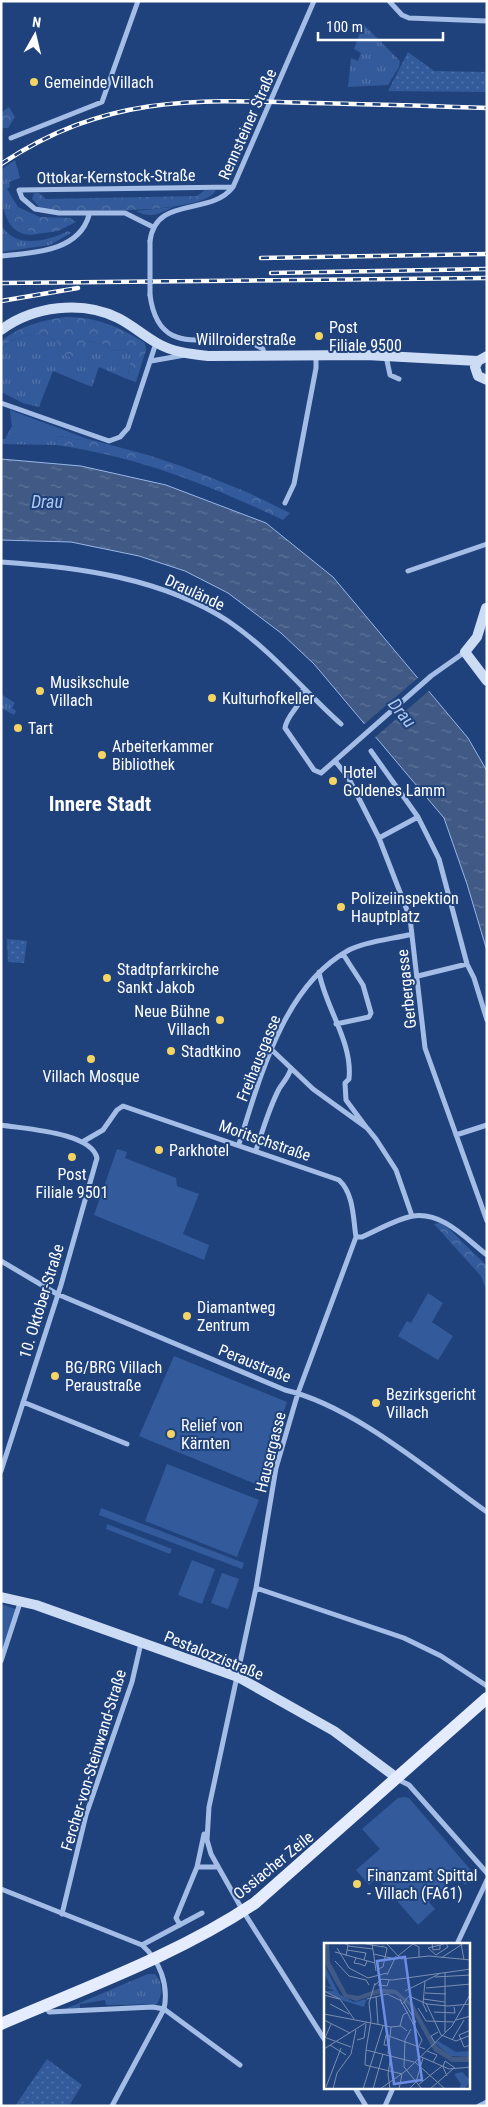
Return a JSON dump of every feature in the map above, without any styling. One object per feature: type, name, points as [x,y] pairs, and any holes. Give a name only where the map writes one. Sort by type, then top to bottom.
[{"type":"main road","name":"Ossiacher Zeile","points":[[1,2024],[154,1958],[243,1911],[293,1871],[487,1698]]},
{"type":"street","points":[[11,138],[102,102],[138,1]]},
{"type":"street","name":"Rennsteiner Straße","points":[[153,227],[168,214],[216,200],[233,188],[314,1]]},
{"type":"street","points":[[389,1],[402,15],[409,18],[487,21]]},
{"type":"street","name":"Ottokar-Kernstock-Straße","points":[[88,214],[59,214],[35,209],[22,198],[19,190],[233,188]]},
{"type":"street","points":[[1,256],[33,254],[56,247],[83,228],[88,214],[125,213],[153,227],[150,241],[150,295],[156,319],[166,330],[176,337],[197,342],[245,340],[263,349],[264,356]]},
{"type":"street","name":"Willroiderstraße","points":[[1,330],[29,316],[57,308],[82,307],[116,317],[157,343],[187,354],[208,356],[316,354],[482,358]]},
{"type":"street","points":[[1,403],[109,440],[120,437],[128,428],[157,343]]},
{"type":"street","points":[[151,361],[187,354]]},
{"type":"street","points":[[285,503],[294,484],[316,368],[316,354]]},
{"type":"street","points":[[386,355],[390,375],[399,379]]},
{"type":"street","points":[[482,358],[476,371],[478,376],[487,380]]},
{"type":"street","points":[[408,571],[434,560],[487,544]]},
{"type":"street","name":"Draulände","points":[[1,562],[54,566],[118,577],[174,595],[228,621],[279,663],[303,690],[341,724]]},
{"type":"street","points":[[303,690],[303,700],[286,721],[285,728],[318,774],[431,676],[465,652],[477,637],[486,606]]},
{"type":"street","points":[[465,652],[487,681]]},
{"type":"street","points":[[371,751],[418,817],[438,859],[467,964],[474,978],[487,1020]]},
{"type":"street","name":"Gerbergasse","points":[[335,761],[348,777],[379,838],[399,885],[410,918],[425,1048],[487,1222]]},
{"type":"street","points":[[379,838],[418,817]]},
{"type":"street","name":"Freihausgasse","points":[[239,1144],[280,1028],[304,990],[319,972],[356,947],[412,934]]},
{"type":"street","points":[[336,1024],[369,1017],[371,1013],[363,985],[343,954]]},
{"type":"street","points":[[418,976],[467,964]]},
{"type":"street","points":[[319,972],[321,984],[346,1051],[350,1072],[349,1079],[345,1083],[346,1100],[396,1170],[412,1216]]},
{"type":"street","points":[[272,1050],[313,1089],[367,1128]]},
{"type":"street","name":"Freihausgasse","points":[[256,1150],[271,1106],[279,1088],[290,1075],[290,1068]]},
{"type":"street","name":"Moritschstraße","points":[[84,1141],[103,1130],[116,1110],[124,1106],[239,1144],[339,1180],[346,1187],[349,1196],[356,1237]]},
{"type":"street","points":[[1,1125],[84,1141]]},
{"type":"street","points":[[456,1135],[487,1126]]},
{"type":"street","name":"10. Oktober-Straße","points":[[1,1471],[58,1294],[96,1161],[94,1150],[84,1141]]},
{"type":"street","points":[[356,1237],[362,1237],[412,1216],[427,1216],[446,1222],[487,1255]]},
{"type":"street","name":"Hausergasse","points":[[180,1925],[176,1918],[197,1867],[238,1677],[256,1588],[276,1468],[298,1393],[356,1237]]},
{"type":"street","name":"Peraustraße","points":[[1,1261],[58,1294],[285,1390],[298,1393],[344,1414],[487,1512]]},
{"type":"street","points":[[23,1402],[127,1444]]},
{"type":"street","points":[[2,1443],[9,1445]]},
{"type":"street","points":[[256,1588],[404,1638],[441,1656],[487,1686]]},
{"type":"street","name":"Pestalozzistraße","points":[[1,1597],[36,1606],[238,1677],[334,1731],[397,1778]]},
{"type":"street","points":[[1,1661],[20,1603]]},
{"type":"street","name":"Fercher-von-Steinwand-Straße","points":[[62,1914],[86,1815],[129,1691],[141,1643]]},
{"type":"street","points":[[397,1778],[409,1785],[487,1873]]},
{"type":"street","name":"Hausergasse","points":[[206,1825],[207,1840],[217,1867],[324,2039]]},
{"type":"street","points":[[197,1867],[217,1867]]},
{"type":"street","points":[[457,1943],[487,1880]]},
{"type":"street","points":[[1,1889],[142,1945],[154,1958],[162,1973],[167,1994],[164,2009],[112,2106]]},
{"type":"street","points":[[142,1945],[202,1913]]},
{"type":"street","points":[[46,2005],[49,2012],[152,2007],[164,2009],[240,2065]]},
{"type":"street","points":[[356,2090],[366,2106]]},
{"type":"street","points":[[385,2106],[392,2090]]},
{"type":"street","points":[[479,2106],[487,2102]]},
{"type":"green space","points":[[363,24],[400,61],[399,67],[388,85],[348,87],[351,58],[358,61],[361,53],[354,49]]},
{"type":"green space","points":[[408,52],[434,71],[487,72],[487,92],[388,91]]},
{"type":"green space","points":[[9,107],[15,117],[8,128],[3,128],[1,137],[1,113]]},
{"type":"green space","points":[[15,160],[20,178],[9,182],[10,187],[7,189],[18,207],[14,221],[28,230],[30,235],[20,233],[13,228],[4,211],[2,201],[1,170]]},
{"type":"green space","points":[[205,190],[216,190],[207,198],[189,204],[139,210],[50,210],[39,207],[32,199],[34,193],[39,193],[46,199],[197,196]]},
{"type":"green space","points":[[18,207],[40,217],[70,218],[76,222],[58,231],[30,235],[28,230],[18,229],[14,221]]},
{"type":"green space","points":[[173,207],[151,215],[136,211]]},
{"type":"green space","points":[[1,224],[7,232],[23,240],[41,240],[68,231],[71,233],[50,245],[1,252]]},
{"type":"green space","points":[[77,317],[108,324],[145,343],[146,350],[136,382],[127,379],[132,354],[123,349],[115,351],[102,344],[86,341],[73,358],[63,355],[57,341],[39,332],[10,341],[1,349],[1,341],[16,331],[40,322]]},
{"type":"green space","points":[[39,332],[58,341],[63,355],[86,341],[102,344],[115,351],[123,349],[132,354],[127,379],[99,367],[92,387],[53,371],[39,407],[23,403],[1,392],[1,349],[10,341]]},
{"type":"green space","points":[[10,410],[60,436],[57,438],[56,445],[1,444],[1,439],[5,439],[12,426]]},
{"type":"green space","points":[[10,410],[88,439],[86,441],[60,436],[57,438],[9,433],[12,426]]},
{"type":"green space","points":[[60,436],[80,440],[88,439],[184,467],[247,492],[290,513],[283,520],[227,495],[172,474],[116,457],[56,445],[57,438]]},
{"type":"green space","points":[[1,694],[15,703],[12,708],[16,711],[14,715],[1,708]]},
{"type":"green space","points":[[7,939],[27,941],[24,963],[8,962]]},
{"type":"green space","points":[[117,1149],[127,1152],[125,1158],[176,1178],[177,1186],[199,1194],[183,1234],[209,1245],[204,1260],[94,1215]]},
{"type":"green space","points":[[434,1224],[445,1225],[487,1266],[487,1292],[481,1276]]},
{"type":"green space","points":[[428,1293],[443,1303],[432,1322],[453,1336],[438,1360],[398,1336],[407,1321],[411,1323]]},
{"type":"green space","points":[[174,1356],[287,1402],[268,1457],[265,1488],[139,1436]]},
{"type":"green space","points":[[167,1464],[259,1500],[237,1557],[145,1521]]},
{"type":"green space","points":[[101,1508],[244,1563],[242,1569],[99,1515]]},
{"type":"green space","points":[[107,1524],[172,1549],[170,1554],[106,1529]]},
{"type":"green space","points":[[192,1560],[215,1569],[202,1604],[178,1595]]},
{"type":"green space","points":[[222,1573],[239,1579],[228,1609],[211,1603]]},
{"type":"green space","points":[[1,1604],[18,1610],[1,1661]]},
{"type":"green space","points":[[398,1798],[409,1798],[475,1875],[465,1885],[457,1877],[429,1902],[435,1909],[418,1925],[377,1878],[369,1885],[356,1870],[380,1849],[362,1829]]},
{"type":"green space","points":[[148,1974],[155,1974],[161,1985],[157,2004],[106,2005],[105,2000],[80,2004],[80,2008],[63,2010]]},
{"type":"green space","points":[[47,2059],[82,2085],[69,2106],[15,2106]]},
{"type":"water","name":"Drau","points":[[1,459],[81,466],[166,485],[266,523],[333,577],[468,738],[487,771],[487,951],[467,884],[444,818],[314,664],[281,633],[228,593],[185,571],[139,556],[71,542],[1,540]]},
{"type":"pier","points":[[420,676],[431,689],[373,739],[362,726]]},
{"type":"railway","points":[[1,164],[40,141],[77,125],[114,113],[151,106],[189,102],[228,101],[487,108]]},
{"type":"railway","points":[[261,258],[487,254]]},
{"type":"railway","points":[[271,273],[487,269]]},
{"type":"railway","points":[[1,283],[487,278]]},
{"type":"railway","points":[[1,301],[78,288]]},
{"type":"place","name":"Gemeinde Villach","points":[[34,82]]},
{"type":"place","name":"Post Filiale 9500","points":[[319,336]]},
{"type":"place","name":"Musikschule Villach","points":[[40,691]]},
{"type":"place","name":"Kulturhofkeller","points":[[212,698]]},
{"type":"place","name":"Tart","points":[[18,728]]},
{"type":"place","name":"Arbeiterkammer Bibliothek","points":[[102,755]]},
{"type":"place","name":"Hotel Goldenes Lamm","points":[[333,781]]},
{"type":"place","name":"Polizeiinspektion Hauptplatz","points":[[341,907]]},
{"type":"place","name":"Stadtpfarrkirche Sankt Jakob","points":[[107,978]]},
{"type":"place","name":"Neue Bühne Villach","points":[[220,1020]]},
{"type":"place","name":"Stadtkino","points":[[171,1051]]},
{"type":"place","name":"Villach Mosque","points":[[91,1059]]},
{"type":"place","name":"Parkhotel","points":[[159,1150]]},
{"type":"place","name":"Post Filiale 9501","points":[[72,1157]]},
{"type":"place","name":"Diamantweg Zentrum","points":[[187,1316]]},
{"type":"place","name":"BG/BRG Villach Peraustraße","points":[[55,1376]]},
{"type":"place","name":"Bezirksgericht Villach","points":[[376,1403]]},
{"type":"place","name":"Relief von Kärnten","points":[[171,1434]]},
{"type":"place","name":"Finanzamt Spittal - Villach (FA61)","points":[[357,1884]]},
{"type":"district","name":"Innere Stadt","points":[[100,804]]}]
